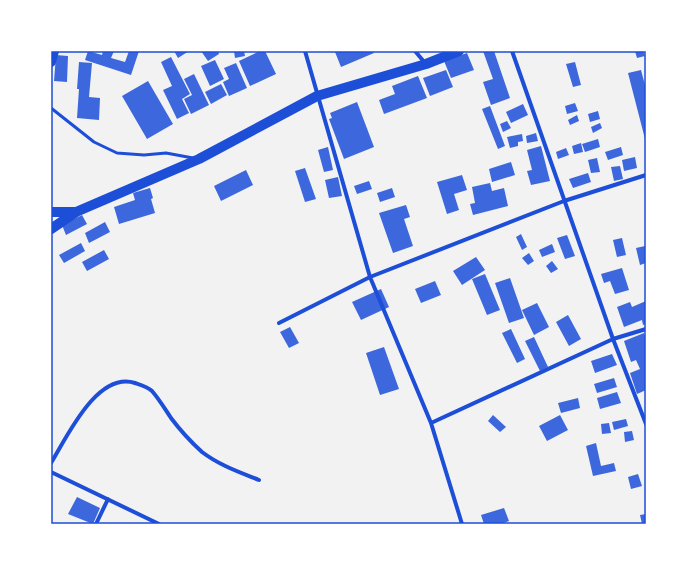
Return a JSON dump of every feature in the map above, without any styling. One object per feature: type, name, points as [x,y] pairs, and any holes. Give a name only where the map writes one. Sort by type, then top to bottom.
[{"type":"main road","points":[[51,62],[54,51]]},
{"type":"main road","points":[[51,229],[76,212],[200,159],[317,96],[426,64],[459,51]]},
{"type":"main road","points":[[51,212],[76,212]]},
{"type":"street","points":[[305,51],[370,277],[430,423],[462,524]]},
{"type":"street","points":[[415,51],[426,64]]},
{"type":"street","points":[[512,51],[613,339],[646,424]]},
{"type":"street","points":[[279,324],[370,277],[564,201],[646,175]]},
{"type":"street","points":[[430,423],[613,339],[646,329]]},
{"type":"street","points":[[51,463],[84,409],[97,394],[115,384],[128,381],[150,389],[172,420],[202,452],[228,468],[259,480]]},
{"type":"street","points":[[51,472],[159,524]]},
{"type":"street","points":[[96,524],[108,499]]},
{"type":"lane","points":[[51,108],[94,142],[117,153],[144,155],[166,153],[200,159]]},
{"type":"building","points":[[88,51],[102,55],[103,51],[114,51],[111,58],[125,62],[129,51],[139,51],[131,75],[85,60]]},
{"type":"building","points":[[174,51],[189,51],[178,58]]},
{"type":"building","points":[[201,51],[218,51],[219,54],[208,61]]},
{"type":"building","points":[[234,51],[244,51],[245,56],[235,58]]},
{"type":"building","points":[[260,51],[265,51],[276,74],[250,86],[239,61]]},
{"type":"building","points":[[373,51],[374,53],[341,67],[335,52]]},
{"type":"building","points":[[483,51],[494,51],[510,98],[491,105],[483,82],[493,79]]},
{"type":"building","points":[[635,51],[643,51],[645,56],[637,58]]},
{"type":"building","points":[[467,53],[474,70],[451,78],[444,61]]},
{"type":"building","points":[[56,55],[68,56],[67,82],[54,81]]},
{"type":"building","points":[[171,57],[190,94],[182,99],[189,113],[177,119],[163,90],[172,86],[161,62]]},
{"type":"building","points":[[215,60],[224,79],[210,86],[201,66]]},
{"type":"building","points":[[79,62],[92,63],[89,97],[100,98],[99,120],[77,118]]},
{"type":"building","points":[[575,62],[581,85],[573,87],[566,64]]},
{"type":"building","points":[[236,63],[247,88],[229,96],[223,82],[229,79],[224,68]]},
{"type":"building","points":[[446,70],[453,87],[430,96],[423,78]]},
{"type":"building","points":[[641,70],[646,89],[645,139],[628,73]]},
{"type":"building","points":[[194,74],[209,105],[191,114],[184,99],[192,95],[184,79]]},
{"type":"building","points":[[418,76],[427,98],[384,114],[379,100],[395,94],[392,86]]},
{"type":"building","points":[[148,81],[173,124],[147,139],[122,96]]},
{"type":"building","points":[[221,84],[227,95],[211,104],[205,92]]},
{"type":"building","points":[[357,102],[374,147],[344,159],[329,119],[332,118],[330,113]]},
{"type":"building","points":[[575,103],[578,111],[567,114],[565,106]]},
{"type":"building","points":[[523,104],[528,115],[511,123],[506,112]]},
{"type":"building","points":[[490,106],[505,146],[498,149],[482,109]]},
{"type":"building","points":[[598,111],[600,119],[590,122],[588,114]]},
{"type":"building","points":[[577,115],[579,121],[570,125],[568,120]]},
{"type":"building","points":[[507,121],[511,128],[503,132],[500,124]]},
{"type":"building","points":[[600,123],[602,128],[593,133],[591,127]]},
{"type":"building","points":[[536,133],[538,141],[527,143],[526,136]]},
{"type":"building","points":[[522,134],[523,141],[518,142],[518,146],[510,148],[507,137]]},
{"type":"building","points":[[598,139],[600,147],[585,152],[582,144]]},
{"type":"building","points":[[581,143],[583,152],[574,154],[572,146]]},
{"type":"building","points":[[541,146],[550,181],[531,185],[527,171],[532,170],[527,150]]},
{"type":"building","points":[[328,147],[333,170],[324,172],[318,150]]},
{"type":"building","points":[[621,147],[623,155],[608,160],[605,152]]},
{"type":"building","points":[[566,148],[569,155],[558,159],[556,152]]},
{"type":"building","points":[[635,157],[637,168],[624,171],[622,160]]},
{"type":"building","points":[[597,158],[600,172],[591,173],[588,160]]},
{"type":"building","points":[[511,162],[515,175],[492,182],[489,169]]},
{"type":"building","points":[[620,166],[623,179],[614,181],[611,167]]},
{"type":"building","points":[[305,168],[316,199],[305,202],[295,171]]},
{"type":"building","points":[[246,170],[253,185],[221,201],[214,186]]},
{"type":"building","points":[[588,173],[591,182],[573,188],[569,179]]},
{"type":"building","points":[[462,175],[467,190],[454,194],[459,210],[447,214],[437,182]]},
{"type":"building","points":[[338,177],[342,196],[329,198],[325,180]]},
{"type":"building","points":[[369,181],[372,189],[357,194],[354,186]]},
{"type":"building","points":[[490,183],[492,191],[504,188],[508,206],[473,215],[470,204],[475,203],[472,187]]},
{"type":"building","points":[[150,188],[155,213],[119,224],[114,207],[135,200],[133,193]]},
{"type":"building","points":[[392,188],[395,197],[380,202],[377,193]]},
{"type":"building","points":[[406,205],[410,217],[404,219],[413,246],[393,253],[379,213]]},
{"type":"building","points":[[82,215],[87,224],[66,235],[62,225]]},
{"type":"building","points":[[105,222],[110,232],[89,243],[85,233]]},
{"type":"building","points":[[521,234],[527,247],[522,250],[516,237]]},
{"type":"building","points":[[567,235],[575,256],[565,259],[557,238]]},
{"type":"building","points":[[622,238],[626,255],[617,257],[613,240]]},
{"type":"building","points":[[81,243],[85,251],[64,263],[59,255]]},
{"type":"building","points":[[552,244],[555,252],[542,257],[539,250]]},
{"type":"building","points":[[645,246],[646,263],[640,265],[636,248]]},
{"type":"building","points":[[104,250],[109,259],[87,271],[82,262]]},
{"type":"building","points":[[529,253],[534,261],[528,265],[522,258]]},
{"type":"building","points":[[476,257],[485,270],[462,285],[453,271]]},
{"type":"building","points":[[552,261],[558,269],[551,273],[546,266]]},
{"type":"building","points":[[622,268],[629,290],[615,294],[610,281],[604,283],[601,274]]},
{"type":"building","points":[[485,274],[500,310],[487,315],[472,279]]},
{"type":"building","points":[[510,278],[524,318],[509,323],[495,283]]},
{"type":"building","points":[[435,281],[441,295],[421,303],[415,289]]},
{"type":"building","points":[[381,289],[389,307],[361,320],[352,302]]},
{"type":"building","points":[[646,301],[646,324],[643,325],[642,320],[624,327],[617,307],[630,302],[632,307]]},
{"type":"building","points":[[537,303],[549,327],[534,335],[522,310]]},
{"type":"building","points":[[568,315],[581,339],[569,346],[556,322]]},
{"type":"building","points":[[290,327],[299,343],[289,348],[280,332]]},
{"type":"building","points":[[511,329],[525,359],[517,363],[502,333]]},
{"type":"building","points":[[644,333],[646,339],[646,390],[637,394],[630,373],[640,369],[636,360],[631,362],[624,341]]},
{"type":"building","points":[[534,337],[548,367],[540,371],[525,341]]},
{"type":"building","points":[[384,347],[399,389],[380,395],[366,353]]},
{"type":"building","points":[[612,354],[617,365],[595,373],[591,361]]},
{"type":"building","points":[[614,378],[617,387],[597,393],[594,384]]},
{"type":"building","points":[[617,392],[621,403],[600,409],[597,398]]},
{"type":"building","points":[[578,398],[580,408],[561,413],[558,403]]},
{"type":"building","points":[[493,415],[506,427],[500,432],[488,421]]},
{"type":"building","points":[[560,415],[568,430],[547,441],[539,426]]},
{"type":"building","points":[[626,419],[628,426],[614,430],[612,422]]},
{"type":"building","points":[[609,423],[611,433],[602,434],[601,424]]},
{"type":"building","points":[[632,431],[634,440],[625,442],[624,432]]},
{"type":"building","points":[[596,443],[601,466],[614,463],[616,471],[593,476],[586,446]]},
{"type":"building","points":[[638,474],[642,486],[631,489],[628,477]]},
{"type":"building","points":[[77,497],[100,508],[93,524],[68,514]]},
{"type":"building","points":[[504,508],[509,521],[501,524],[484,524],[481,515]]},
{"type":"building","points":[[646,514],[646,524],[642,524],[640,515]]}]
